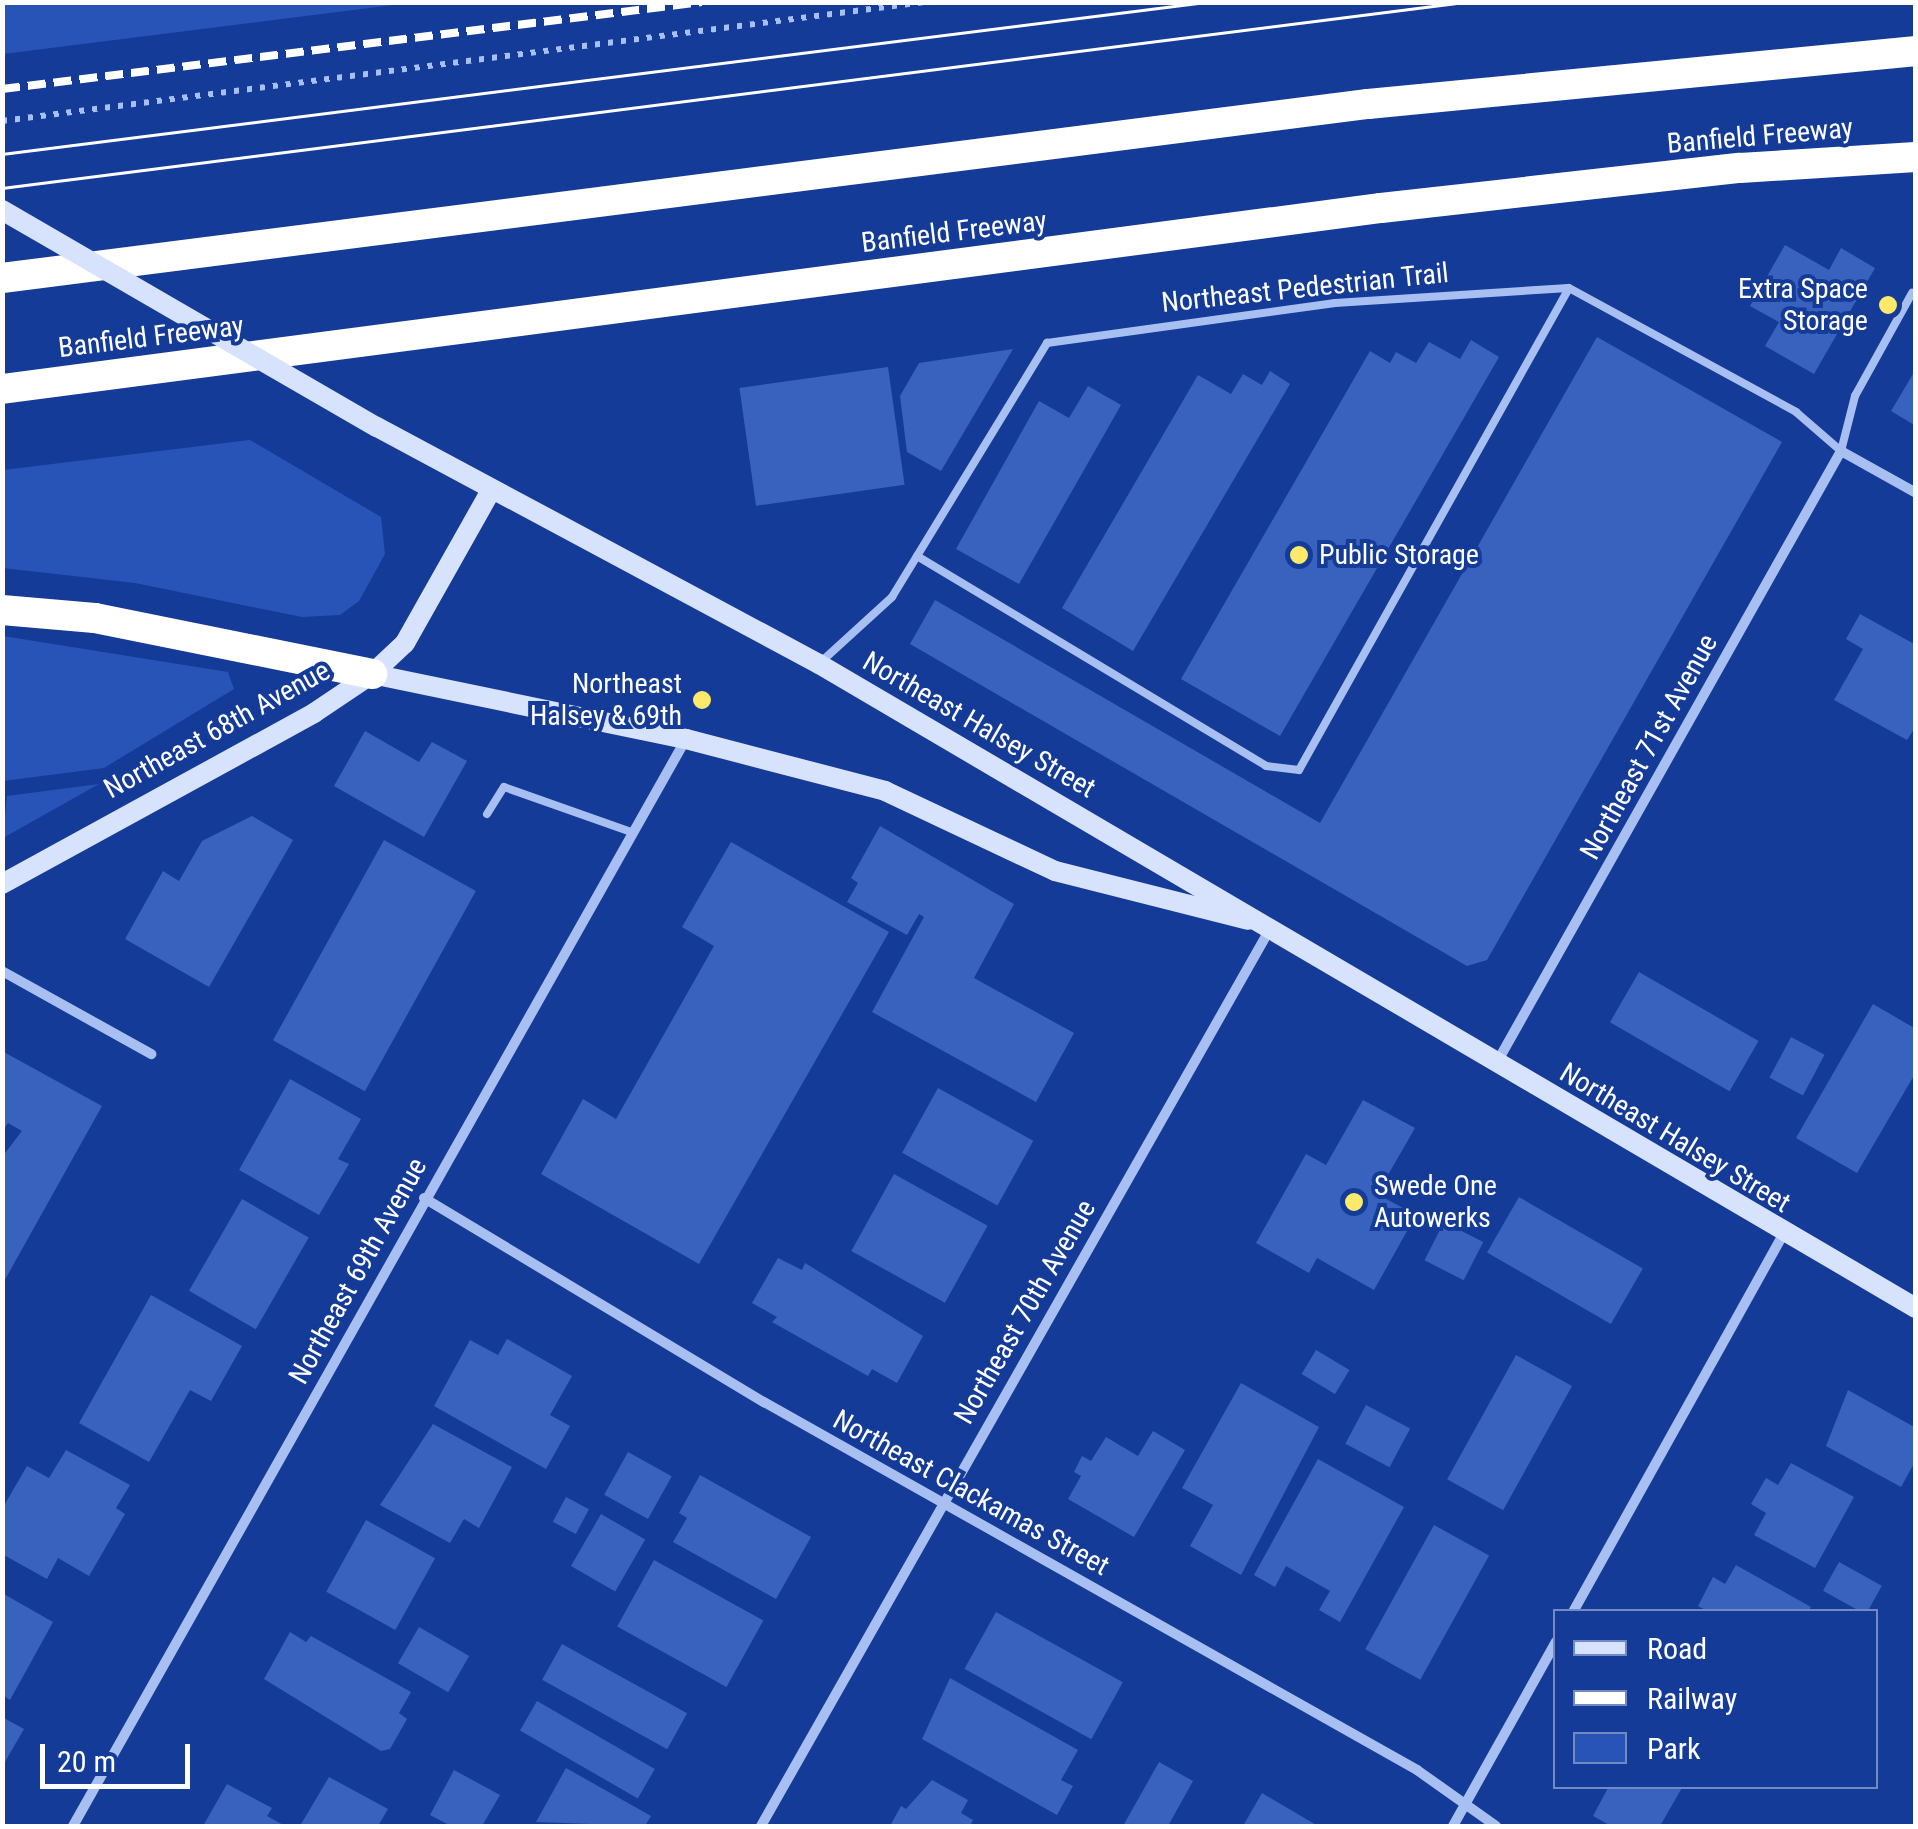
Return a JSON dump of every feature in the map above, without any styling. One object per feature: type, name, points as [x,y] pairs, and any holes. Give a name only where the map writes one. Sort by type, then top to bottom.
[{"type":"highway","points":[[2,278],[1368,104],[1916,51]]},
{"type":"highway","name":"Banfield Freeway","points":[[2,389],[1399,206],[1740,168],[1916,156]]},
{"type":"highway","points":[[2,610],[95,618],[372,674]]},
{"type":"main road","name":"Northeast Halsey Street","points":[[2,210],[490,492],[819,664],[1271,926],[1783,1234],[1916,1308]]},
{"type":"main road","name":"Northeast 68th Avenue","points":[[2,884],[314,713],[372,674],[405,642],[490,492]]},
{"type":"main road","points":[[372,674],[686,739],[885,791],[1055,871],[1271,926]]},
{"type":"street","points":[[1841,451],[1916,493]]},
{"type":"street","name":"Northeast 71st Avenue","points":[[1496,1064],[1841,451]]},
{"type":"street","name":"Northeast 69th Avenue","points":[[73,1826],[686,739]]},
{"type":"street","name":"Northeast 70th Avenue","points":[[761,1826],[1271,926]]},
{"type":"street","points":[[2,971],[151,1054]]},
{"type":"street","name":"Northeast Clackamas Street","points":[[424,1198],[942,1503],[1417,1770],[1496,1826]]},
{"type":"street","points":[[1574,1609],[1783,1234]]},
{"type":"street","points":[[1453,1826],[1553,1647]]},
{"type":"lane","name":"Northeast Pedestrian Trail","points":[[917,556],[1047,343],[1336,302],[1569,288]]},
{"type":"lane","points":[[819,664],[892,597],[917,556],[1266,766],[1299,770],[1569,288],[1796,412],[1841,451],[1855,396],[1912,293]]},
{"type":"lane","points":[[487,814],[504,786],[632,832]]},
{"type":"path","points":[[2,121],[924,2]]},
{"type":"green space","points":[[3,2],[409,2],[409,3],[3,54]]},
{"type":"green space","points":[[250,440],[381,517],[385,554],[359,601],[340,615],[302,617],[135,583],[3,568],[3,470]]},
{"type":"green space","points":[[3,636],[228,672],[234,689],[104,768],[3,781]]},
{"type":"green space","points":[[99,784],[3,838],[7,796]]},
{"type":"building","points":[[1785,245],[1829,270],[1841,248],[1875,268],[1814,374],[1765,346],[1779,322],[1750,306]]},
{"type":"building","points":[[1597,337],[1782,442],[1487,960],[1467,966],[910,644],[935,600],[1320,823]]},
{"type":"building","points":[[1471,340],[1499,357],[1280,736],[1181,679],[1370,351],[1390,363],[1396,352],[1416,363],[1429,342],[1460,359]]},
{"type":"building","points":[[1013,349],[941,471],[907,452],[900,396],[919,363]]},
{"type":"building","points":[[888,367],[905,485],[756,506],[739,388]]},
{"type":"building","points":[[1916,369],[1916,426],[1891,411]]},
{"type":"building","points":[[1270,371],[1290,384],[1133,651],[1062,608],[1198,375],[1231,394],[1243,374],[1262,385]]},
{"type":"building","points":[[1088,386],[1121,405],[1019,584],[956,549],[1039,401],[1069,418]]},
{"type":"building","points":[[1860,614],[1916,645],[1916,726],[1907,740],[1834,700],[1863,649],[1846,639]]},
{"type":"building","points":[[365,731],[419,762],[432,742],[467,761],[424,837],[334,786]]},
{"type":"building","points":[[252,816],[293,840],[209,987],[125,939],[163,871],[179,881],[202,841]]},
{"type":"building","points":[[880,826],[1014,904],[974,978],[1074,1033],[1036,1102],[872,1012],[924,917],[919,914],[907,935],[847,902],[858,883],[851,878]]},
{"type":"building","points":[[384,840],[476,891],[365,1091],[273,1040]]},
{"type":"building","points":[[731,842],[889,932],[699,1264],[541,1174],[583,1099],[616,1119],[714,946],[682,927]]},
{"type":"building","points":[[1639,972],[1759,1041],[1730,1091],[1610,1022]]},
{"type":"building","points":[[1873,1004],[1916,1029],[1916,1072],[1857,1173],[1796,1138]]},
{"type":"building","points":[[1791,1037],[1825,1055],[1803,1095],[1769,1078]]},
{"type":"building","points":[[2,1051],[102,1106],[2,1285],[2,1157],[22,1131],[8,1123],[2,1132]]},
{"type":"building","points":[[290,1079],[361,1119],[338,1159],[349,1164],[319,1215],[239,1170]]},
{"type":"building","points":[[938,1088],[1033,1141],[997,1206],[902,1153]]},
{"type":"building","points":[[1363,1100],[1415,1128],[1377,1194],[1416,1215],[1374,1290],[1317,1258],[1309,1273],[1256,1243],[1306,1154],[1326,1165]]},
{"type":"building","points":[[894,1174],[988,1226],[945,1303],[851,1251]]},
{"type":"building","points":[[1519,1197],[1643,1268],[1611,1324],[1487,1252]]},
{"type":"building","points":[[242,1199],[309,1238],[256,1329],[189,1291]]},
{"type":"building","points":[[1444,1222],[1483,1242],[1464,1280],[1424,1260]]},
{"type":"building","points":[[778,1258],[802,1270],[805,1263],[923,1336],[897,1383],[872,1369],[868,1376],[772,1322],[777,1317],[752,1303]]},
{"type":"building","points":[[151,1295],[242,1346],[211,1401],[190,1390],[149,1462],[79,1423]]},
{"type":"building","points":[[507,1339],[572,1376],[550,1415],[570,1426],[546,1469],[434,1406],[470,1340],[498,1355]]},
{"type":"building","points":[[1316,1350],[1349,1370],[1335,1394],[1302,1374]]},
{"type":"building","points":[[1516,1355],[1572,1386],[1503,1510],[1447,1479]]},
{"type":"building","points":[[1241,1383],[1319,1427],[1241,1575],[1190,1546],[1213,1505],[1182,1488]]},
{"type":"building","points":[[1848,1390],[1916,1428],[1916,1460],[1901,1487],[1826,1446]]},
{"type":"building","points":[[1366,1405],[1410,1428],[1389,1467],[1345,1444]]},
{"type":"building","points":[[433,1424],[512,1467],[479,1528],[464,1519],[450,1543],[380,1505]]},
{"type":"building","points":[[1153,1431],[1185,1450],[1134,1537],[1068,1499],[1081,1476],[1074,1472],[1082,1456],[1091,1461],[1106,1437],[1138,1456]]},
{"type":"building","points":[[66,1450],[130,1485],[116,1508],[125,1514],[89,1576],[58,1558],[47,1579],[2,1554],[2,1509],[27,1466],[49,1478]]},
{"type":"building","points":[[628,1452],[672,1476],[648,1519],[604,1495]]},
{"type":"building","points":[[1318,1459],[1404,1507],[1340,1622],[1319,1610],[1330,1591],[1286,1566],[1275,1587],[1254,1575]]},
{"type":"building","points":[[1791,1463],[1854,1497],[1815,1568],[1754,1535],[1766,1513],[1751,1504],[1766,1478],[1778,1485]]},
{"type":"building","points":[[700,1475],[811,1537],[776,1599],[673,1542],[687,1518],[679,1513]]},
{"type":"building","points":[[566,1497],[589,1509],[576,1534],[553,1522]]},
{"type":"building","points":[[601,1514],[645,1540],[615,1591],[571,1566]]},
{"type":"building","points":[[366,1520],[435,1558],[395,1630],[326,1592]]},
{"type":"building","points":[[1434,1525],[1489,1556],[1420,1680],[1365,1649]]},
{"type":"building","points":[[654,1560],[763,1621],[726,1687],[617,1626]]},
{"type":"building","points":[[1839,1562],[1882,1586],[1869,1609],[1856,1609],[1823,1591]]},
{"type":"building","points":[[1736,1565],[1811,1607],[1698,1606],[1713,1577],[1725,1584]]},
{"type":"building","points":[[2,1593],[53,1622],[10,1700],[2,1695]]},
{"type":"building","points":[[996,1612],[1123,1682],[1091,1739],[964,1669]]},
{"type":"building","points":[[419,1627],[469,1656],[448,1692],[398,1663]]},
{"type":"building","points":[[290,1632],[306,1642],[311,1636],[411,1692],[399,1713],[407,1719],[390,1749],[381,1751],[264,1679]]},
{"type":"building","points":[[562,1644],[687,1713],[667,1749],[542,1680]]},
{"type":"building","points":[[950,1678],[1078,1750],[1061,1780],[1073,1786],[1057,1815],[922,1739]]},
{"type":"building","points":[[537,1701],[655,1769],[638,1798],[520,1730]]},
{"type":"building","points":[[2,1717],[24,1729],[2,1767]]},
{"type":"building","points":[[1159,1762],[1193,1781],[1168,1826],[1123,1826]]},
{"type":"building","points":[[566,1768],[651,1816],[645,1826],[536,1822]]},
{"type":"building","points":[[454,1770],[500,1795],[482,1826],[451,1826],[430,1815]]},
{"type":"building","points":[[329,1777],[388,1809],[378,1826],[300,1826]]},
{"type":"building","points":[[932,1780],[968,1800],[961,1813],[973,1820],[970,1826],[890,1826],[901,1806],[906,1809]]},
{"type":"building","points":[[227,1784],[272,1808],[267,1816],[285,1826],[203,1826]]},
{"type":"building","points":[[1607,1789],[1681,1789],[1660,1826],[1611,1826],[1593,1816]]},
{"type":"building","points":[[1262,1793],[1318,1826],[1243,1826]]},
{"type":"tram line","points":[[2,154],[1205,2]]},
{"type":"tram line","points":[[2,188],[1464,2]]},
{"type":"railway","points":[[2,89],[702,2]]},
{"type":"place","name":"Extra Space Storage","points":[[1888,305]]},
{"type":"place","name":"Public Storage","points":[[1299,555]]},
{"type":"place","name":"Northeast Halsey & 69th","points":[[702,700]]},
{"type":"place","name":"Swede One Autowerks","points":[[1354,1202]]}]
